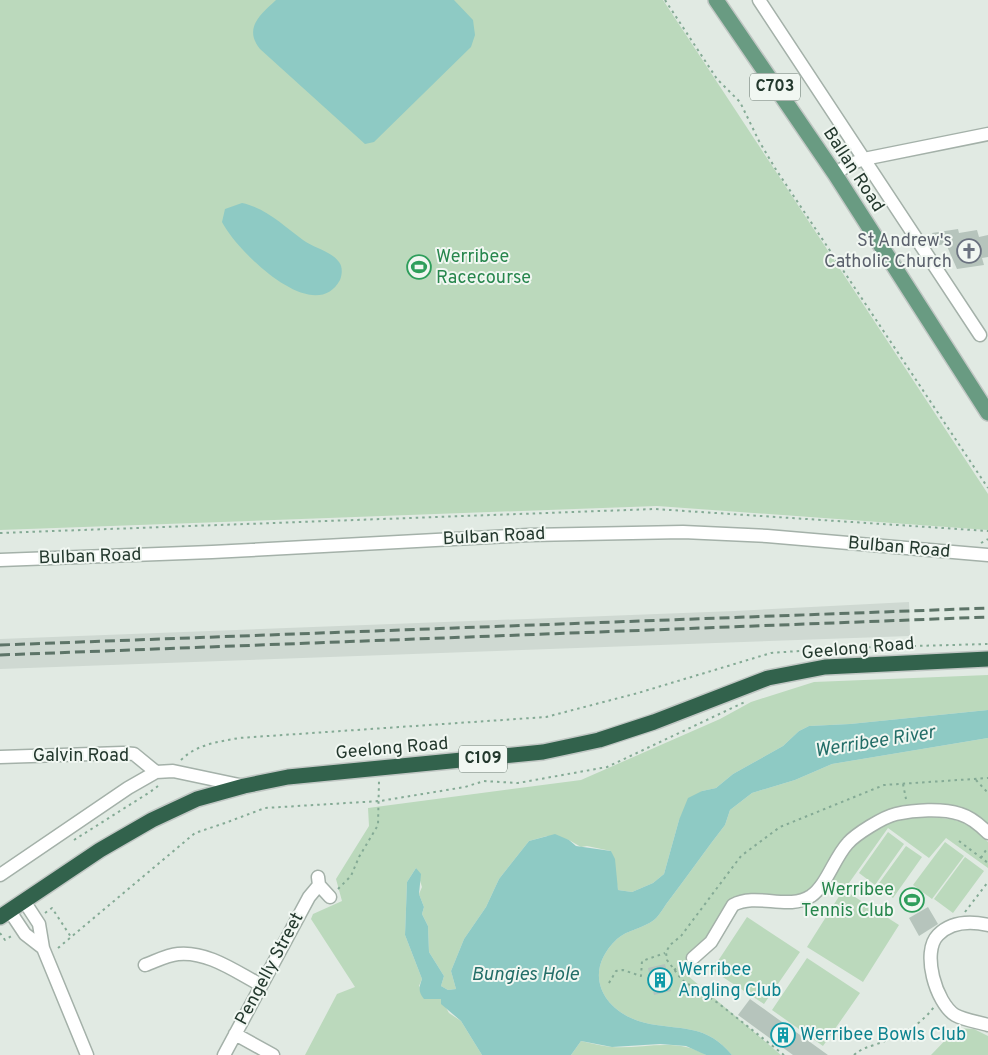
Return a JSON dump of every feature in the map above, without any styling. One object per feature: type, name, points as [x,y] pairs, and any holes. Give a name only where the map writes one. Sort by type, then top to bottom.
[{"type":"highway","name":"Geelong Road","points":[[5,913],[100,850],[152,820],[197,799],[244,786],[288,777],[543,752],[599,740],[654,722],[768,678],[825,667],[988,659]]},
{"type":"main road","name":"Ballan Road","points":[[716,0],[835,174],[988,414]]},
{"type":"street","points":[[759,0],[980,336]]},
{"type":"street","points":[[835,174],[848,165],[864,159],[988,134]]},
{"type":"street","name":"Bulban Road","points":[[0,560],[212,552],[511,536],[674,532],[767,536],[988,555]]},
{"type":"street","name":"Galvin Road","points":[[0,757],[134,754],[156,772]]},
{"type":"street","points":[[0,875],[128,788],[156,772],[173,771],[244,786]]},
{"type":"street","points":[[693,958],[711,942],[733,905],[751,899],[799,901],[810,897],[822,884],[838,855],[853,838],[894,814],[949,812],[961,814],[980,825],[988,833]]},
{"type":"street","name":"Pengelly Street","points":[[224,1055],[318,881],[330,897]]},
{"type":"street","points":[[24,901],[39,924],[43,948],[87,1055]]},
{"type":"street","points":[[5,913],[25,934],[43,948]]},
{"type":"street","points":[[988,925],[973,922],[956,924],[938,935],[933,944],[932,978],[938,995],[955,1014],[988,1024]]},
{"type":"street","points":[[145,965],[178,954],[194,955],[206,958],[261,985]]},
{"type":"street","points":[[235,1034],[273,1055]]},
{"type":"path","points":[[665,0],[717,80],[740,102],[758,141],[775,168],[988,488]]},
{"type":"path","points":[[0,533],[655,509],[988,531]]},
{"type":"path","points":[[67,845],[150,792],[191,751],[207,744],[239,738],[546,717],[771,653],[840,648],[988,644]]},
{"type":"path","points":[[58,948],[196,834],[265,808],[380,801],[465,787],[484,781],[518,783],[607,767],[750,700]]},
{"type":"path","points":[[330,897],[351,876],[359,857],[378,825],[380,801],[378,769]]},
{"type":"path","points":[[609,983],[616,971],[623,970],[641,976],[642,960],[666,952],[742,856],[780,828],[884,786],[988,778]]},
{"type":"path","points":[[976,780],[988,793]]},
{"type":"path","points":[[904,784],[908,812]]},
{"type":"path","points":[[959,841],[988,863]]},
{"type":"path","points":[[981,858],[988,847]]},
{"type":"path","points":[[666,952],[667,960],[682,980],[718,1003],[784,1055]]},
{"type":"path","points":[[854,1055],[862,1048],[908,1031],[927,1016],[937,1003]]},
{"type":"shaded area","points":[[909,602],[910,636],[0,669],[0,639],[735,611]]},
{"type":"green space","name":"Werribee Racecourse","points":[[0,0],[663,0],[988,494],[988,530],[657,506],[0,530]]},
{"type":"green space","points":[[988,675],[988,710],[850,724],[809,726],[799,731],[783,746],[733,774],[716,788],[702,791],[679,820],[664,874],[653,883],[632,892],[618,890],[611,851],[587,846],[581,847],[569,840],[547,836],[529,841],[499,879],[486,907],[464,939],[451,971],[456,989],[448,990],[441,986],[444,976],[429,952],[428,926],[422,914],[424,907],[419,894],[422,887],[416,868],[407,882],[405,935],[422,979],[419,986],[431,999],[441,999],[449,1013],[461,1021],[482,1055],[305,1055],[337,994],[355,987],[311,919],[313,914],[342,901],[336,879],[369,826],[368,808],[581,780],[720,719],[751,702],[814,682]]},
{"type":"green space","points":[[988,738],[988,831],[961,814],[920,809],[926,817],[960,822],[981,834],[988,842],[988,868],[946,838],[929,858],[888,828],[844,890],[899,925],[863,982],[807,947],[843,890],[841,884],[829,877],[813,902],[806,906],[798,908],[789,907],[750,899],[736,903],[727,912],[708,945],[698,954],[683,962],[687,975],[781,1055],[732,1055],[723,1045],[704,1034],[694,1030],[634,1020],[610,1003],[603,992],[599,980],[600,966],[606,953],[621,936],[650,923],[656,918],[725,825],[730,810],[752,793],[795,780],[832,764]]},
{"type":"green space","points":[[888,832],[904,844],[875,885],[859,873]]},
{"type":"green space","points":[[945,842],[964,856],[932,899],[913,885]]},
{"type":"green space","points":[[906,846],[922,857],[893,898],[877,886]]},
{"type":"green space","points":[[965,857],[984,871],[953,913],[934,899]]},
{"type":"green space","points":[[747,917],[800,952],[764,1004],[712,970]]},
{"type":"green space","points":[[807,958],[860,993],[823,1046],[772,1010]]},
{"type":"green space","points":[[957,1028],[974,1029],[988,1036],[988,1055],[931,1055]]},
{"type":"green space","points":[[581,1041],[612,1047],[684,1046],[706,1055],[571,1055]]},
{"type":"water","points":[[276,0],[454,0],[473,20],[475,35],[471,47],[374,142],[365,144],[260,49],[255,41],[253,34],[256,22]]},
{"type":"water","points":[[242,203],[267,213],[303,240],[336,258],[342,269],[340,280],[328,292],[313,295],[295,290],[276,279],[243,250],[222,222],[225,209]]},
{"type":"water","name":"Bungies Hole","points":[[988,710],[988,738],[832,764],[795,780],[752,793],[730,810],[725,825],[656,918],[650,923],[621,936],[606,953],[600,966],[599,980],[603,992],[610,1003],[621,1012],[634,1020],[650,1024],[694,1030],[713,1038],[732,1055],[706,1055],[686,1046],[660,1044],[612,1047],[581,1041],[571,1055],[482,1055],[461,1021],[441,1004],[441,999],[424,999],[420,992],[422,979],[405,935],[407,882],[416,868],[421,874],[419,894],[424,907],[422,914],[428,926],[429,952],[444,976],[441,986],[448,990],[456,989],[451,971],[464,939],[486,907],[499,879],[529,841],[555,834],[569,840],[576,846],[611,851],[615,859],[618,890],[632,892],[653,883],[664,874],[679,820],[688,798],[702,791],[716,788],[733,774],[783,746],[799,731],[809,726],[850,724]]},
{"type":"building","name":"St Andrew's Catholic Church","points":[[958,229],[959,233],[977,230],[979,237],[988,235],[988,257],[982,258],[984,265],[957,269],[946,244],[939,245],[932,233]]},
{"type":"building","name":"Werribee Tennis Club","points":[[928,907],[938,924],[919,936],[909,918]]},
{"type":"building","name":"Werribee Angling Club","points":[[665,964],[671,991],[654,995],[648,968]]},
{"type":"building","name":"Werribee Bowls Club","points":[[750,999],[828,1055],[793,1055],[738,1015]]},
{"type":"railway","points":[[0,645],[988,608]]},
{"type":"railway","points":[[0,655],[988,617]]},
{"type":"place","name":"St Andrew's Catholic Church","points":[[969,251]]},
{"type":"place","name":"Werribee Racecourse","points":[[419,267]]},
{"type":"place","name":"Werribee Tennis Club","points":[[912,900]]},
{"type":"place","name":"Werribee Angling Club","points":[[660,980]]},
{"type":"place","name":"Werribee Bowls Club","points":[[783,1035]]},
{"type":"water label","name":"Werribee River","points":[[875,742]]}]
